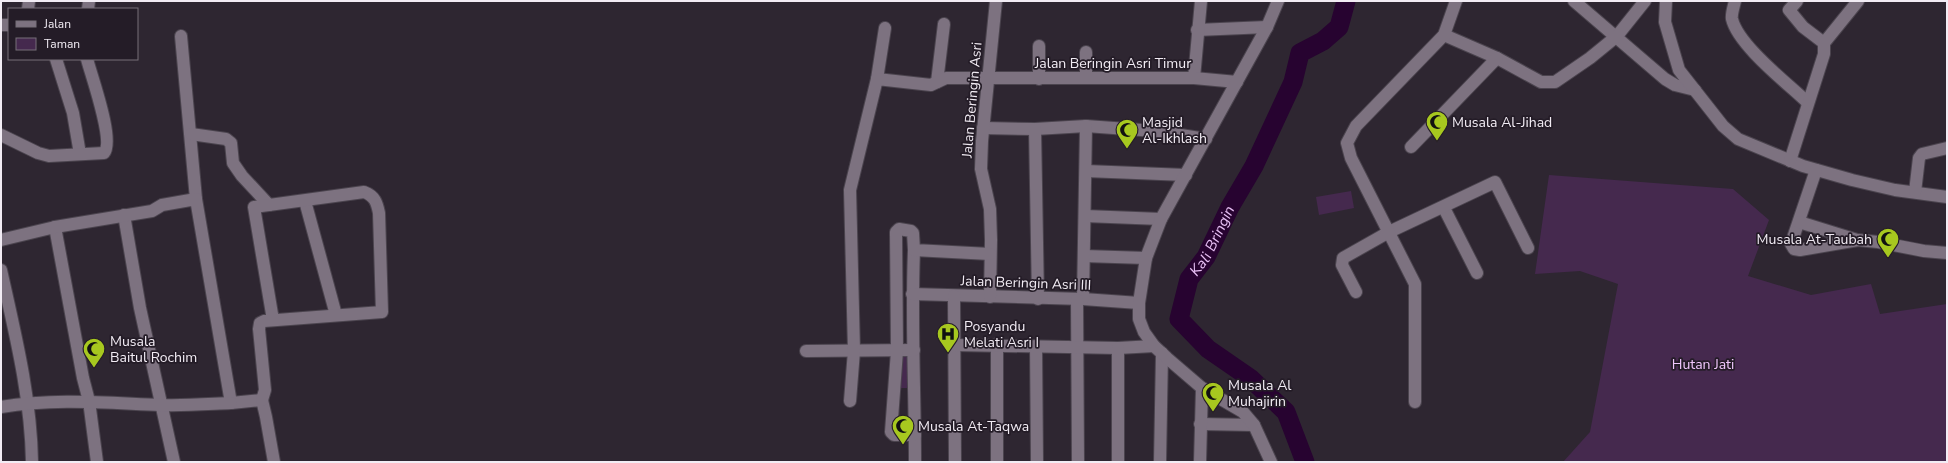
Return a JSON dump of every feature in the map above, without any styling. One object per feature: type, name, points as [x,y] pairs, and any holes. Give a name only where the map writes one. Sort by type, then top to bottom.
[{"type":"street","name":"Jalan Beringin Asri","points":[[990,297],[990,209],[981,169],[983,128],[996,1]]},
{"type":"street","points":[[1194,78],[1197,30],[1201,1]]},
{"type":"street","points":[[1271,462],[1254,425],[1243,412],[1202,388],[1158,350],[1141,324],[1139,303],[1146,258],[1161,219],[1267,27],[1278,1]]},
{"type":"street","points":[[1415,402],[1415,284],[1351,158],[1347,143],[1349,136],[1356,126],[1444,35],[1456,1]]},
{"type":"street","points":[[1574,1],[1617,36],[1665,79],[1675,85],[1695,90]]},
{"type":"street","points":[[1444,35],[1497,58],[1541,82],[1555,82],[1590,58],[1617,36],[1645,1]]},
{"type":"street","points":[[1666,1],[1665,22],[1679,70],[1723,126],[1738,139],[1790,161],[1816,170],[1895,190],[1947,197]]},
{"type":"street","points":[[1735,1],[1731,18],[1738,33],[1752,50],[1807,102]]},
{"type":"street","points":[[1790,161],[1807,102],[1824,54],[1824,43],[1858,1]]},
{"type":"street","points":[[1790,4],[1803,27],[1824,43]]},
{"type":"street","points":[[937,82],[944,24]]},
{"type":"street","points":[[1197,30],[1267,27]]},
{"type":"street","points":[[850,400],[854,351],[850,190],[877,79],[885,28]]},
{"type":"street","points":[[181,36],[196,199],[231,403]]},
{"type":"street","points":[[1039,46],[1039,78]]},
{"type":"street","points":[[1086,52],[1086,78]]},
{"type":"street","points":[[1412,147],[1497,58]]},
{"type":"street","points":[[56,60],[73,113],[80,154]]},
{"type":"street","points":[[1,135],[38,153],[49,156],[104,153],[107,149],[108,143],[102,114],[87,60]]},
{"type":"street","name":"Jalan Beringin Asri Timur","points":[[877,79],[931,85],[946,78],[1194,78],[1237,82]]},
{"type":"street","points":[[983,128],[1035,129],[1086,126],[1155,131],[1206,139]]},
{"type":"street","points":[[1078,462],[1077,346],[1084,256],[1086,126]]},
{"type":"street","points":[[1035,129],[1038,299]]},
{"type":"street","points":[[191,134],[226,139],[231,143],[233,162],[242,176],[269,205]]},
{"type":"street","points":[[1915,192],[1919,158],[1922,154],[1947,148]]},
{"type":"street","points":[[1816,170],[1791,244],[1794,249],[1800,250],[1858,240]]},
{"type":"street","points":[[1086,171],[1186,174]]},
{"type":"street","points":[[1356,292],[1342,265],[1343,258],[1389,232],[1444,208],[1495,182],[1528,248]]},
{"type":"street","points":[[272,320],[254,207],[364,192],[373,197],[377,203],[379,213],[382,312],[272,320],[260,323],[265,390],[262,400],[274,462]]},
{"type":"street","points":[[1,240],[55,227],[152,211],[162,205],[196,199]]},
{"type":"street","points":[[306,201],[336,315]]},
{"type":"street","points":[[1444,208],[1476,273]]},
{"type":"street","points":[[124,215],[140,308],[174,462]]},
{"type":"street","points":[[1085,216],[1161,219]]},
{"type":"street","points":[[1799,222],[1858,240],[1878,242],[1924,251],[1947,253]]},
{"type":"street","points":[[55,227],[83,378],[89,401],[97,462]]},
{"type":"street","points":[[915,435],[894,435],[891,432],[897,351],[897,230],[908,230],[913,233],[914,250],[912,299],[914,350],[915,435],[915,462]]},
{"type":"street","points":[[914,250],[990,254]]},
{"type":"street","points":[[1084,256],[1146,258]]},
{"type":"street","points":[[1,270],[23,371],[32,429],[32,462]]},
{"type":"street","points":[[954,296],[955,462]]},
{"type":"street","name":"Jalan Beringin Asri III","points":[[897,303],[912,299],[954,296],[1139,303]]},
{"type":"street","points":[[955,345],[997,344],[1158,350]]},
{"type":"street","points":[[997,344],[997,462]]},
{"type":"street","points":[[1036,346],[1037,462]]},
{"type":"street","points":[[1118,348],[1118,462]]},
{"type":"street","points":[[806,351],[914,350]]},
{"type":"street","points":[[1158,350],[1160,462]]},
{"type":"street","points":[[1200,462],[1202,388]]},
{"type":"street","points":[[1,407],[27,403],[89,401],[162,406],[262,400]]},
{"type":"street","points":[[1200,424],[1254,425]]},
{"type":"green space","name":"Hutan Jati","points":[[1549,175],[1733,189],[1769,220],[1748,276],[1811,295],[1871,284],[1880,314],[1947,304],[1947,462],[1563,462],[1590,432],[1618,284],[1580,271],[1535,274]]},
{"type":"green space","points":[[1351,191],[1354,208],[1319,215],[1316,197]]},
{"type":"green space","points":[[899,356],[912,356],[913,388],[899,388]]},
{"type":"waterway","name":"Kali Bringin","points":[[1305,462],[1286,412],[1250,378],[1208,349],[1179,319],[1189,279],[1206,257],[1230,207],[1254,166],[1293,82],[1300,53],[1323,41],[1339,27],[1346,1]]},
{"type":"place","name":"Musala Al-Jihad","points":[[1437,142]]},
{"type":"place","name":"Masjid Al-Ikhlash","points":[[1127,150]]},
{"type":"place","name":"Musala At-Taubah","points":[[1888,258]]},
{"type":"place","name":"Posyandu Melati Asri I","points":[[948,354]]},
{"type":"place","name":"Musala Baitul Rochim","points":[[94,368]]},
{"type":"place","name":"Musala Al Muhajirin","points":[[1213,412]]},
{"type":"place","name":"Musala At-Taqwa","points":[[903,446]]}]
